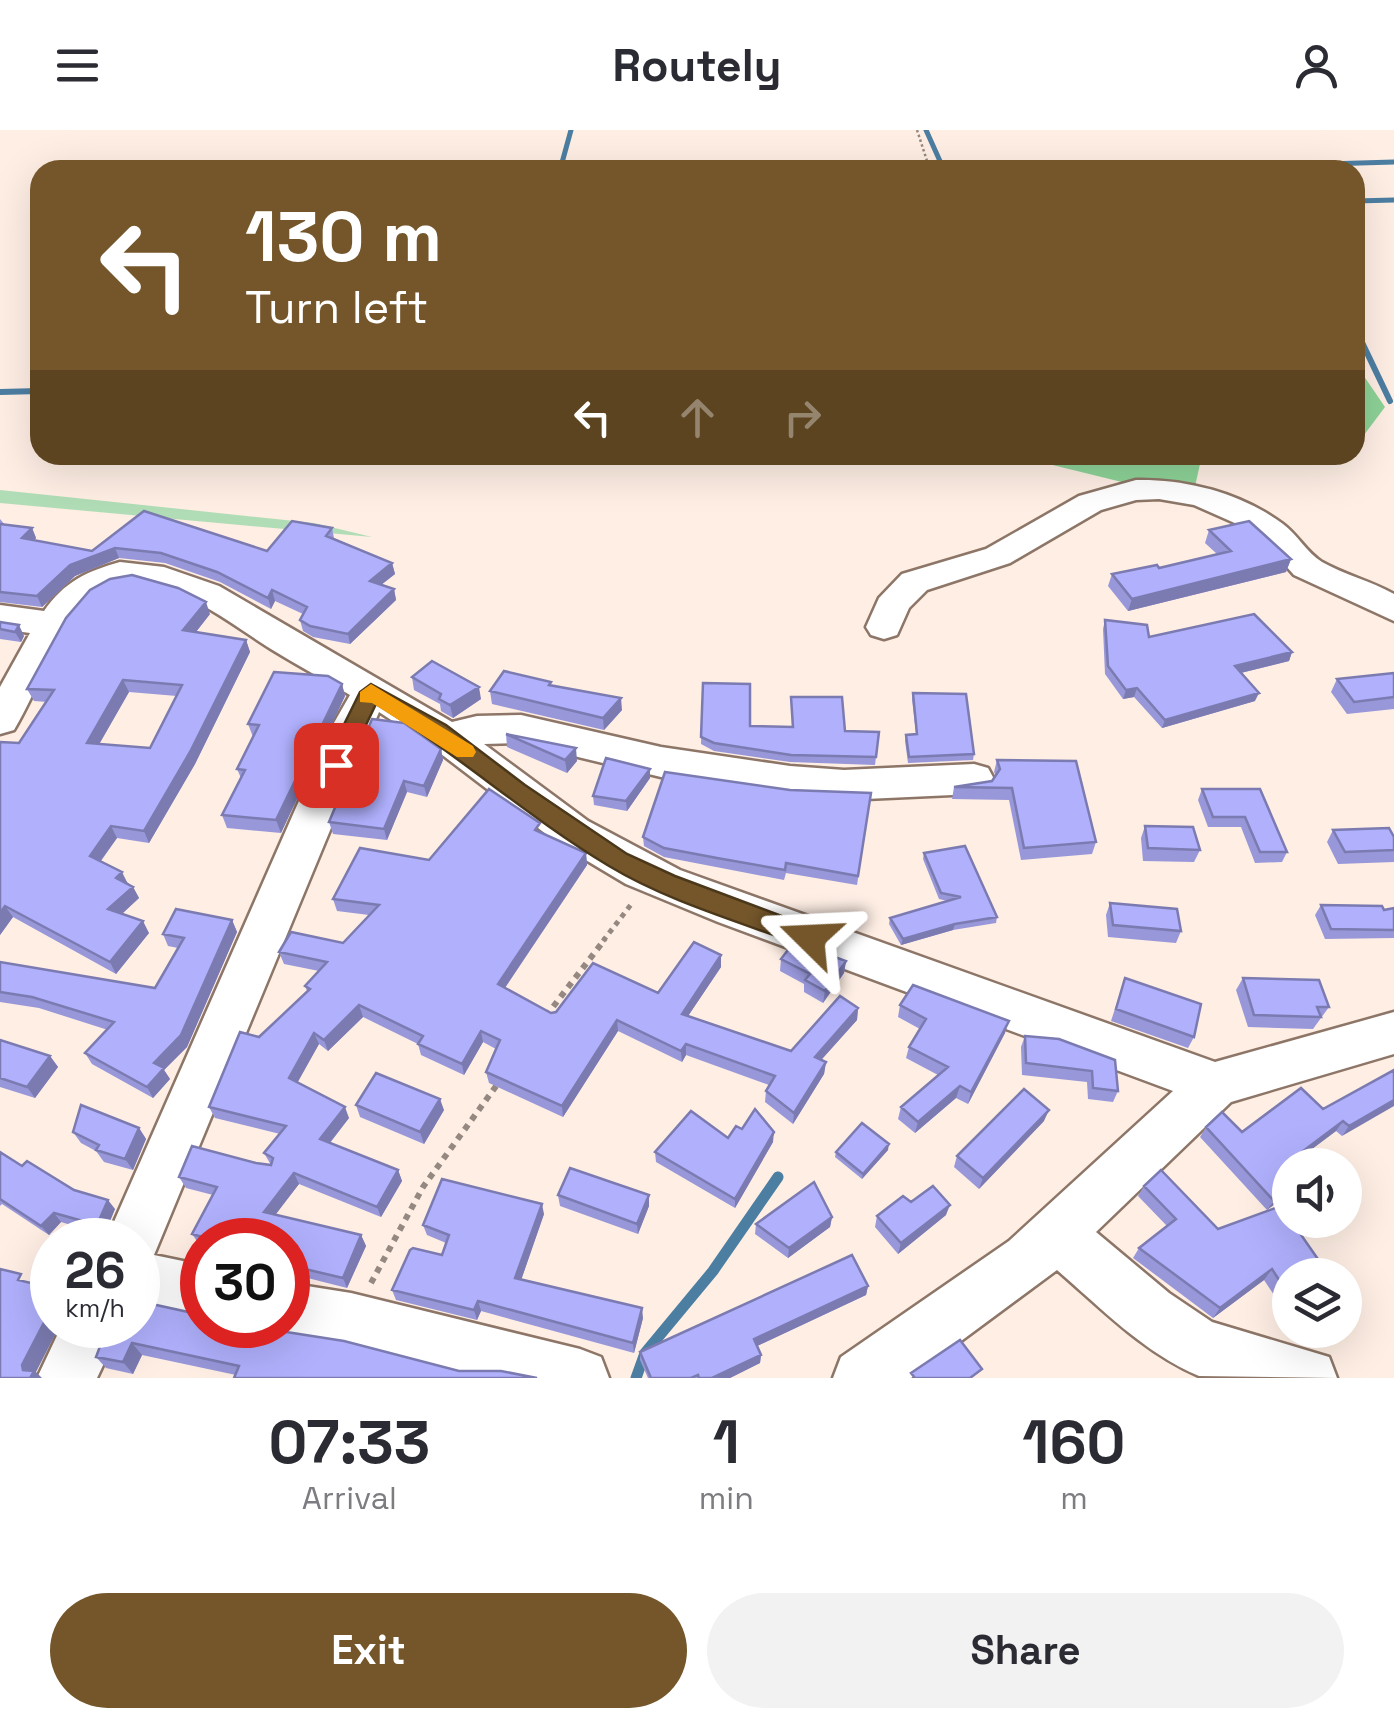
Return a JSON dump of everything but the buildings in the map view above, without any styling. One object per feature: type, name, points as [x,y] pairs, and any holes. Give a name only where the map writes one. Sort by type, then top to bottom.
[{"type":"street","points":[[884,626],[890,603],[912,582],[996,557],[1094,501],[1140,488],[1195,494],[1240,511],[1272,530],[1304,566],[1381,599],[1394,610]]},
{"type":"street","points":[[0,720],[52,624],[96,581],[116,573],[143,573],[206,593],[446,737],[516,791],[619,860],[654,877],[846,951],[1216,1084]]},
{"type":"street","points":[[0,617],[52,624]]},
{"type":"street","points":[[142,1218],[351,728],[371,692]]},
{"type":"street","points":[[446,737],[477,730],[521,728],[554,740],[661,762],[808,783],[974,779]]},
{"type":"street","points":[[862,1378],[1028,1260],[1216,1084],[1394,1033]]},
{"type":"street","points":[[1056,1233],[1149,1313],[1200,1347],[1308,1378]]},
{"type":"street","points":[[310,1314],[351,1321],[580,1378]]},
{"type":"street","points":[[66,1378],[81,1348]]},
{"type":"path","points":[[917,130],[927,160]]},
{"type":"path","points":[[545,1018],[654,877]]},
{"type":"path","points":[[351,1321],[423,1187],[500,1082]]},
{"type":"green space","points":[[1365,378],[1385,407],[1365,434]]},
{"type":"green space","points":[[1053,465],[1200,465],[1194,491],[1138,486]]},
{"type":"green space","points":[[0,490],[314,523],[372,537],[0,503]]},
{"type":"waterway","points":[[563,160],[571,130]]},
{"type":"waterway","points":[[926,130],[940,160]]},
{"type":"waterway","points":[[1365,163],[1394,162]]},
{"type":"waterway","points":[[1365,201],[1394,200]]},
{"type":"waterway","points":[[1365,349],[1390,401]]},
{"type":"waterway","points":[[0,392],[30,391]]},
{"type":"waterway","points":[[636,1378],[645,1353],[713,1271],[778,1177]]},
{"type":"slow traffic","points":[[368,696],[371,692],[438,731],[465,752]]},
{"type":"route","points":[[336,765],[371,692],[438,731],[516,791],[619,860],[666,883],[810,938]]}]
